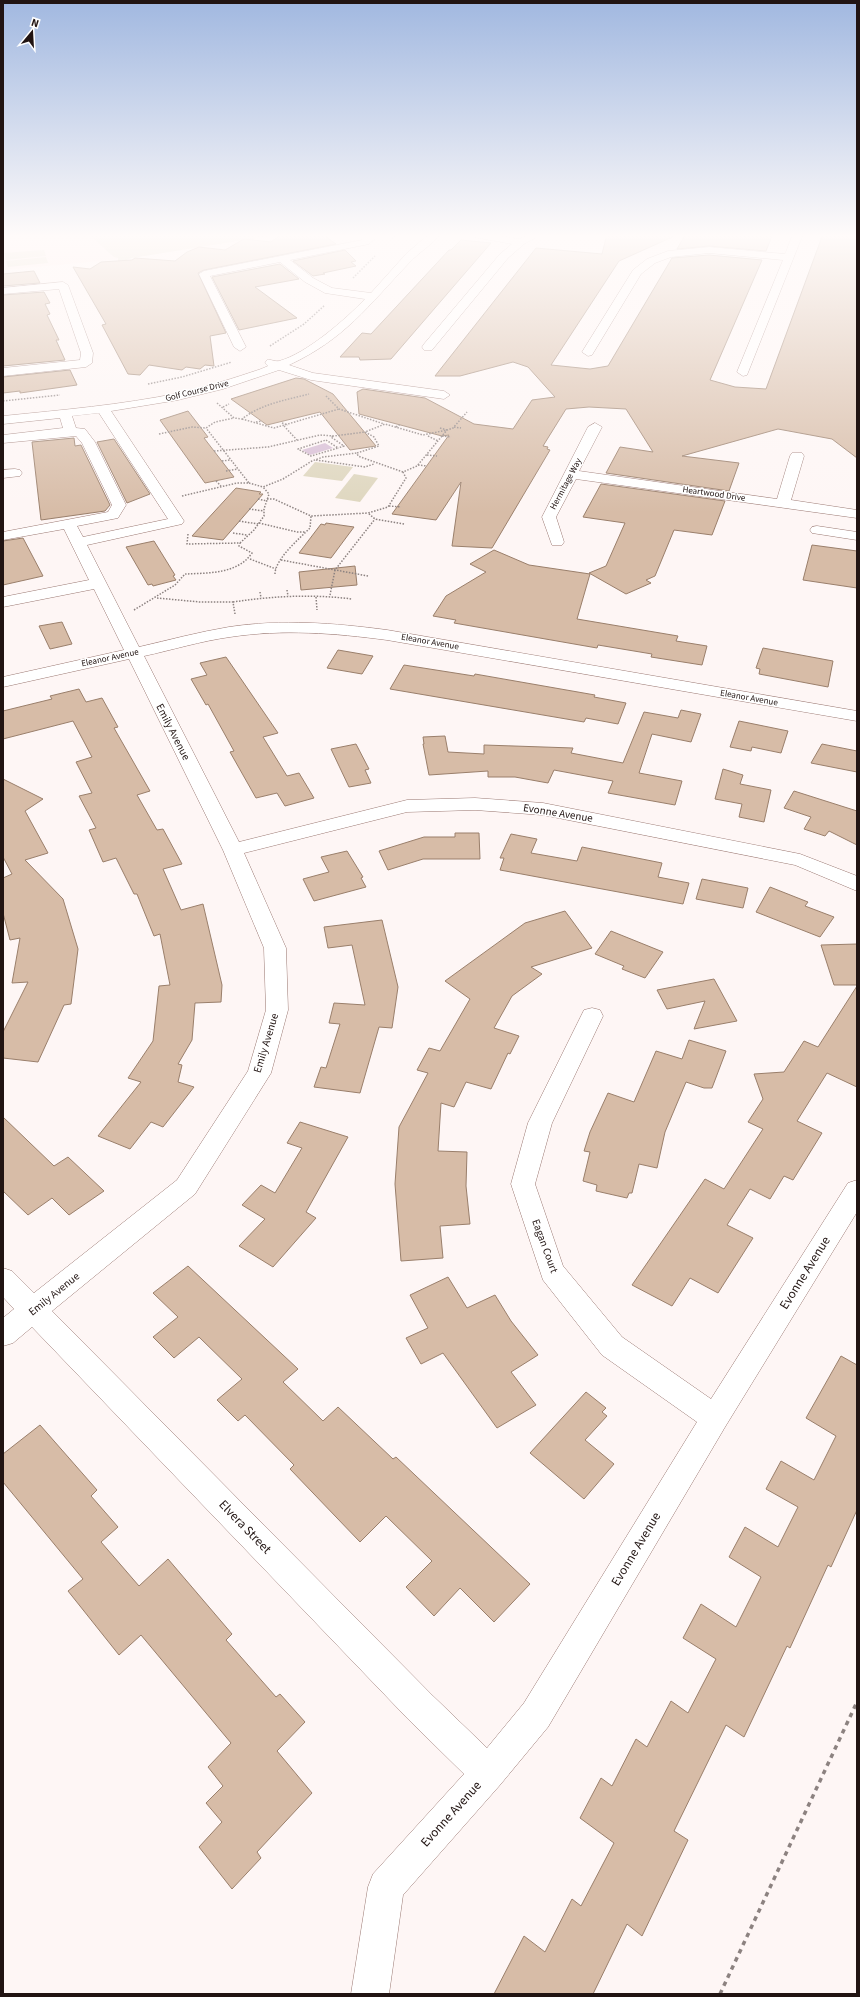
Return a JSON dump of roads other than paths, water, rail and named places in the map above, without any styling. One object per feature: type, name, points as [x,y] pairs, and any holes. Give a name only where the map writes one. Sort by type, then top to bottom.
[{"type":"street","points":[[3,372],[86,364],[86,353],[77,327]]},
{"type":"street","points":[[230,327],[240,347]]},
{"type":"street","name":"Golf Course Drive","points":[[3,420],[103,409],[180,396],[236,381],[278,366],[307,351],[343,327]]},
{"type":"street","points":[[428,347],[445,327]]},
{"type":"street","points":[[588,352],[603,327]]},
{"type":"street","points":[[743,372],[761,327]]},
{"type":"street","name":"Golf Course Drive","points":[[3,409],[126,396],[192,384],[264,360],[290,349],[317,331]]},
{"type":"street","points":[[264,360],[278,366],[324,379],[444,395]]},
{"type":"street","points":[[78,543],[177,521],[103,409]]},
{"type":"street","points":[[66,413],[70,431]]},
{"type":"street","name":"Hermitage Way","points":[[556,542],[549,516],[572,474],[595,426]]},
{"type":"street","points":[[3,438],[70,431],[80,432],[88,442],[119,505],[113,515],[3,536]]},
{"type":"street","points":[[783,503],[797,456]]},
{"type":"street","name":"Heartwood Drive","points":[[572,474],[857,514]]},
{"type":"street","name":"Emily Avenue","points":[[3,1334],[34,1311],[186,1188],[259,1073],[277,1010],[275,948],[233,850],[69,524]]},
{"type":"street","points":[[817,530],[857,536]]},
{"type":"street","points":[[3,602],[98,583]]},
{"type":"street","name":"Eleanor Avenue","points":[[3,682],[133,652],[229,632],[287,627],[333,628],[387,635],[857,716]]},
{"type":"street","name":"Evonne Avenue","points":[[233,850],[271,839],[407,806],[475,804],[543,809],[800,860],[857,884]]},
{"type":"street","name":"Eagan Court","points":[[592,1016],[540,1123],[523,1184],[552,1272],[607,1340],[612,1346],[715,1418]]},
{"type":"street","name":"Evonne Avenue","points":[[370,1994],[386,1887],[488,1773],[536,1715],[715,1418],[857,1190]]},
{"type":"street","name":"Elvera Street","points":[[3,1279],[408,1695],[488,1773]]}]
